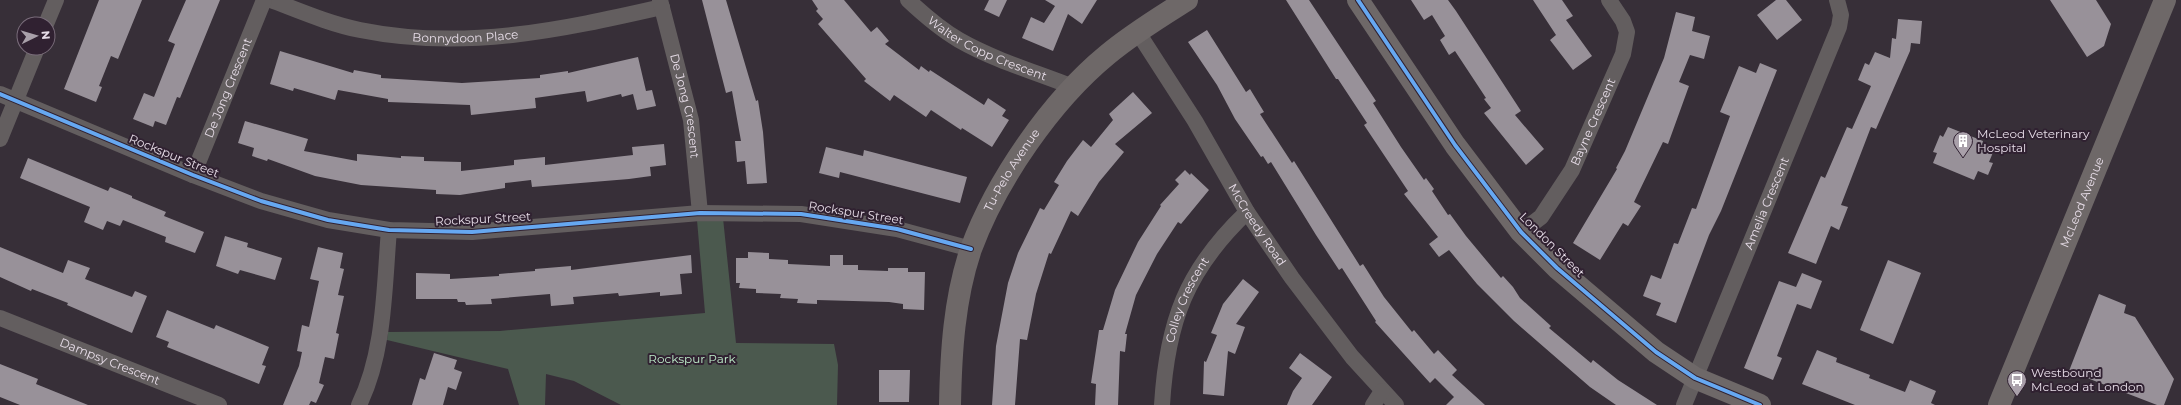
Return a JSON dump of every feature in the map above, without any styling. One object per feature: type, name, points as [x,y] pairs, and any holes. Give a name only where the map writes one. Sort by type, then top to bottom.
[{"type":"street","points":[[49,16],[56,0]]},
{"type":"street","name":"De Jong Crescent","points":[[193,175],[264,0]]},
{"type":"street","name":"Bonnydoon Place","points":[[271,0],[318,18],[359,30],[429,39],[467,39],[522,35],[578,26],[661,4]]},
{"type":"street","name":"Walter Copp Crescent","points":[[908,0],[940,27],[960,40],[981,51],[1073,87]]},
{"type":"street","name":"Tu-Pelo Avenue","points":[[950,405],[951,359],[955,317],[971,249],[993,201],[1025,147],[1073,87],[1106,55],[1137,32],[1187,0]]},
{"type":"street","name":"London Street","points":[[1358,0],[1455,145],[1521,232],[1557,268],[1656,352],[1696,378],[1760,405]]},
{"type":"street","name":"Bayne Crescent","points":[[1521,232],[1541,217],[1572,170],[1623,54],[1627,32],[1623,21],[1609,0]]},
{"type":"street","name":"Amelia Crescent","points":[[1684,405],[1839,27],[1841,15],[1837,0]]},
{"type":"street","name":"McLeod Avenue","points":[[1999,405],[2165,0]]},
{"type":"street","name":"De Jong Crescent","points":[[661,4],[691,120],[700,213]]},
{"type":"street","name":"McCreedy Road","points":[[1137,32],[1195,121],[1247,212],[1292,278],[1352,357],[1396,405]]},
{"type":"street","points":[[0,139],[34,56]]},
{"type":"street","name":"Rockspur Street","points":[[0,94],[193,175],[299,213],[390,230],[472,232],[700,213],[801,214],[898,230],[971,249]]},
{"type":"street","name":"Colley Crescent","points":[[1162,405],[1168,346],[1180,304],[1200,265],[1223,235],[1247,212]]},
{"type":"street","points":[[359,405],[369,380],[376,352],[390,230]]},
{"type":"street","name":"Dampsy Crescent","points":[[0,318],[219,405]]},
{"type":"street","points":[[1373,405],[1382,391]]},
{"type":"green space","name":"Rockspur Park","points":[[723,218],[736,343],[834,344],[838,365],[837,405],[621,405],[574,381],[546,374],[545,405],[519,405],[508,369],[387,340],[388,332],[500,331],[705,313],[697,220]]},
{"type":"building","points":[[99,0],[142,0],[118,59],[111,56],[99,86],[102,87],[96,102],[64,89]]},
{"type":"building","points":[[186,0],[220,0],[180,98],[177,97],[166,125],[155,121],[153,127],[133,119],[144,93],[154,97],[175,44],[168,41]]},
{"type":"building","points":[[702,0],[726,0],[756,101],[758,100],[763,132],[767,183],[747,184],[745,161],[737,162],[735,141],[741,141],[732,91],[726,93]]},
{"type":"building","points":[[812,0],[844,0],[871,32],[877,27],[889,41],[885,44],[919,70],[921,66],[929,72],[930,70],[984,105],[988,98],[1006,110],[1002,116],[1009,120],[992,147],[962,128],[961,130],[931,110],[926,117],[894,95],[890,101],[864,81],[866,79],[818,24],[823,19],[816,11],[818,9]]},
{"type":"building","points":[[989,0],[1007,0],[999,17],[984,10]]},
{"type":"building","points":[[1045,0],[1097,0],[1082,24],[1068,14],[1053,51],[1022,38],[1031,17],[1044,23],[1055,6]]},
{"type":"building","points":[[1286,0],[1309,0],[1376,101],[1373,103],[1401,147],[1424,180],[1426,178],[1434,189],[1432,191],[1448,215],[1450,214],[1501,278],[1503,276],[1520,298],[1551,326],[1549,328],[1591,363],[1593,360],[1618,380],[1657,405],[1616,405],[1590,387],[1514,321],[1477,284],[1449,250],[1439,257],[1429,244],[1438,237],[1404,194],[1408,191],[1364,125],[1367,123],[1338,79],[1336,79]]},
{"type":"building","points":[[1411,0],[1448,0],[1456,11],[1521,111],[1515,115],[1544,149],[1526,165],[1484,113],[1491,108],[1484,99],[1486,98],[1455,51],[1449,55],[1440,40],[1445,36],[1432,15],[1424,20]]},
{"type":"building","points":[[1533,0],[1562,0],[1573,16],[1566,20],[1592,56],[1573,70],[1550,40],[1556,35]]},
{"type":"building","points":[[1776,0],[1786,0],[1802,20],[1777,40],[1757,15]]},
{"type":"building","points":[[2050,0],[2096,0],[2111,24],[2104,46],[2087,57]]},
{"type":"building","points":[[1676,12],[1695,17],[1692,31],[1710,36],[1704,59],[1690,55],[1679,82],[1689,86],[1668,144],[1663,142],[1634,202],[1641,206],[1628,226],[1623,223],[1600,260],[1573,243],[1617,169],[1616,168],[1625,151],[1664,58]]},
{"type":"building","points":[[1898,19],[1922,21],[1920,44],[1911,43],[1910,51],[1876,129],[1871,127],[1841,205],[1848,207],[1839,230],[1831,226],[1816,264],[1788,253],[1821,176],[1825,178],[1847,127],[1852,129],[1871,86],[1858,80],[1865,63],[1869,65],[1875,52],[1890,58],[1892,38],[1896,39]]},
{"type":"building","points":[[1207,30],[1246,92],[1250,89],[1264,112],[1260,114],[1292,163],[1294,161],[1360,266],[1363,264],[1384,297],[1412,332],[1414,330],[1434,354],[1438,350],[1457,370],[1452,375],[1485,405],[1446,405],[1454,397],[1435,378],[1430,383],[1375,322],[1376,321],[1342,268],[1339,270],[1316,235],[1271,162],[1268,164],[1263,156],[1261,157],[1235,119],[1217,85],[1188,42]]},
{"type":"building","points":[[280,51],[353,73],[354,70],[381,75],[381,78],[462,83],[540,78],[540,75],[568,71],[568,73],[638,57],[646,91],[652,90],[656,106],[637,110],[633,94],[622,97],[621,94],[587,102],[585,91],[535,98],[536,108],[471,115],[470,105],[388,102],[388,99],[338,90],[335,100],[294,88],[293,91],[270,84]]},
{"type":"building","points":[[1760,63],[1777,70],[1721,211],[1709,235],[1676,323],[1656,315],[1661,303],[1643,296],[1651,275],[1661,279],[1674,243],[1678,244],[1692,208],[1696,209],[1730,116],[1720,112],[1739,66],[1756,73]]},
{"type":"building","points":[[1133,92],[1152,113],[1115,144],[1124,152],[1099,182],[1078,216],[1071,211],[1051,254],[1049,253],[1036,294],[1027,340],[1020,339],[1015,405],[992,405],[996,346],[1008,283],[1018,253],[1040,208],[1044,210],[1059,185],[1054,182],[1067,161],[1083,140],[1091,147],[1113,120],[1109,114]]},
{"type":"building","points":[[245,121],[308,139],[304,151],[357,161],[357,154],[401,158],[401,156],[424,157],[424,161],[461,162],[461,171],[514,165],[514,160],[545,157],[545,165],[633,155],[632,147],[664,144],[666,165],[650,167],[651,176],[629,179],[532,187],[531,180],[505,183],[505,188],[460,195],[436,194],[436,190],[361,185],[315,176],[268,159],[267,161],[252,156],[254,148],[238,143]]},
{"type":"building","name":"McLeod Veterinary Hospital","points":[[1948,127],[1983,141],[1982,145],[1994,150],[1989,162],[1993,163],[1988,175],[1978,171],[1974,180],[1933,163],[1937,153],[1933,152],[1940,135],[1943,137]]},
{"type":"building","points":[[826,147],[863,156],[864,150],[967,177],[960,203],[840,172],[839,178],[819,173]]},
{"type":"building","points":[[28,158],[108,191],[110,187],[132,196],[132,198],[166,212],[164,216],[204,232],[195,253],[165,242],[166,237],[123,220],[120,226],[107,221],[103,230],[84,222],[90,207],[20,178]]},
{"type":"building","points":[[1185,170],[1190,175],[1191,173],[1209,190],[1181,224],[1178,222],[1157,254],[1136,295],[1125,334],[1127,334],[1125,352],[1120,351],[1118,405],[1095,405],[1096,384],[1091,383],[1099,330],[1103,330],[1115,290],[1138,242],[1161,206],[1160,205],[1179,184],[1175,180]]},
{"type":"building","points":[[225,236],[248,243],[247,247],[282,258],[275,280],[240,270],[238,274],[216,266]]},
{"type":"building","points":[[0,247],[63,273],[68,260],[90,268],[85,279],[132,297],[135,291],[147,296],[132,333],[67,305],[68,303],[32,289],[31,291],[0,277]]},
{"type":"building","points":[[318,247],[343,253],[340,268],[344,269],[338,295],[344,296],[336,333],[339,334],[334,359],[325,357],[319,383],[324,385],[316,403],[311,401],[309,405],[283,405],[299,366],[302,352],[297,351],[302,325],[309,327],[319,281],[310,279]]},
{"type":"building","points":[[748,252],[769,253],[769,259],[788,260],[788,264],[830,266],[830,255],[843,255],[843,265],[858,265],[858,270],[888,271],[888,268],[908,268],[908,272],[925,272],[924,310],[903,309],[903,304],[889,302],[817,300],[817,304],[797,303],[798,299],[780,298],[781,294],[756,293],[756,289],[739,288],[740,283],[736,283],[736,258],[748,258]]},
{"type":"building","points":[[691,255],[692,273],[680,274],[682,294],[660,296],[660,292],[619,296],[618,293],[573,297],[574,304],[551,306],[550,294],[491,299],[492,304],[466,305],[465,302],[458,302],[457,299],[416,299],[416,273],[450,274],[450,279],[499,276],[499,274],[535,271],[535,269],[571,266],[571,270]]},
{"type":"building","points":[[1888,260],[1921,273],[1893,344],[1860,330]]},
{"type":"building","points":[[1802,273],[1822,281],[1811,309],[1797,304],[1777,356],[1782,358],[1773,380],[1744,368],[1779,281],[1796,287]]},
{"type":"building","points":[[1243,279],[1259,292],[1236,324],[1245,327],[1235,354],[1228,351],[1224,396],[1203,394],[1204,361],[1206,362],[1217,335],[1211,333],[1223,304]]},
{"type":"building","points":[[2099,294],[2126,305],[2124,313],[2135,317],[2174,379],[2164,405],[2157,405],[2069,371]]},
{"type":"building","points":[[167,310],[214,329],[216,325],[269,347],[262,365],[266,366],[259,384],[167,347],[169,342],[156,337]]},
{"type":"building","points":[[1817,350],[1837,358],[1836,362],[1870,375],[1869,378],[1905,392],[1910,380],[1936,391],[1931,403],[1935,405],[1855,405],[1802,384]]},
{"type":"building","points":[[434,353],[457,360],[454,369],[462,372],[456,390],[448,387],[443,405],[412,405],[420,378],[425,380]]},
{"type":"building","points":[[1300,353],[1332,377],[1312,405],[1287,405],[1293,391],[1302,378],[1289,368]]},
{"type":"building","points":[[0,364],[38,379],[36,384],[88,405],[20,405],[0,397]]},
{"type":"building","points":[[879,370],[910,370],[909,402],[879,402]]},
{"type":"cycle path","points":[[1358,0],[1455,145],[1521,232],[1557,268],[1656,352],[1695,378],[1760,405]]},
{"type":"cycle path","points":[[0,94],[193,175],[261,201],[328,220],[389,230],[472,232],[700,213],[801,214],[897,229],[971,249]]},
{"type":"place","name":"McLeod Veterinary Hospital","points":[[1963,158]]},
{"type":"place","name":"Westbound McLeod at London","points":[[2017,397]]}]
